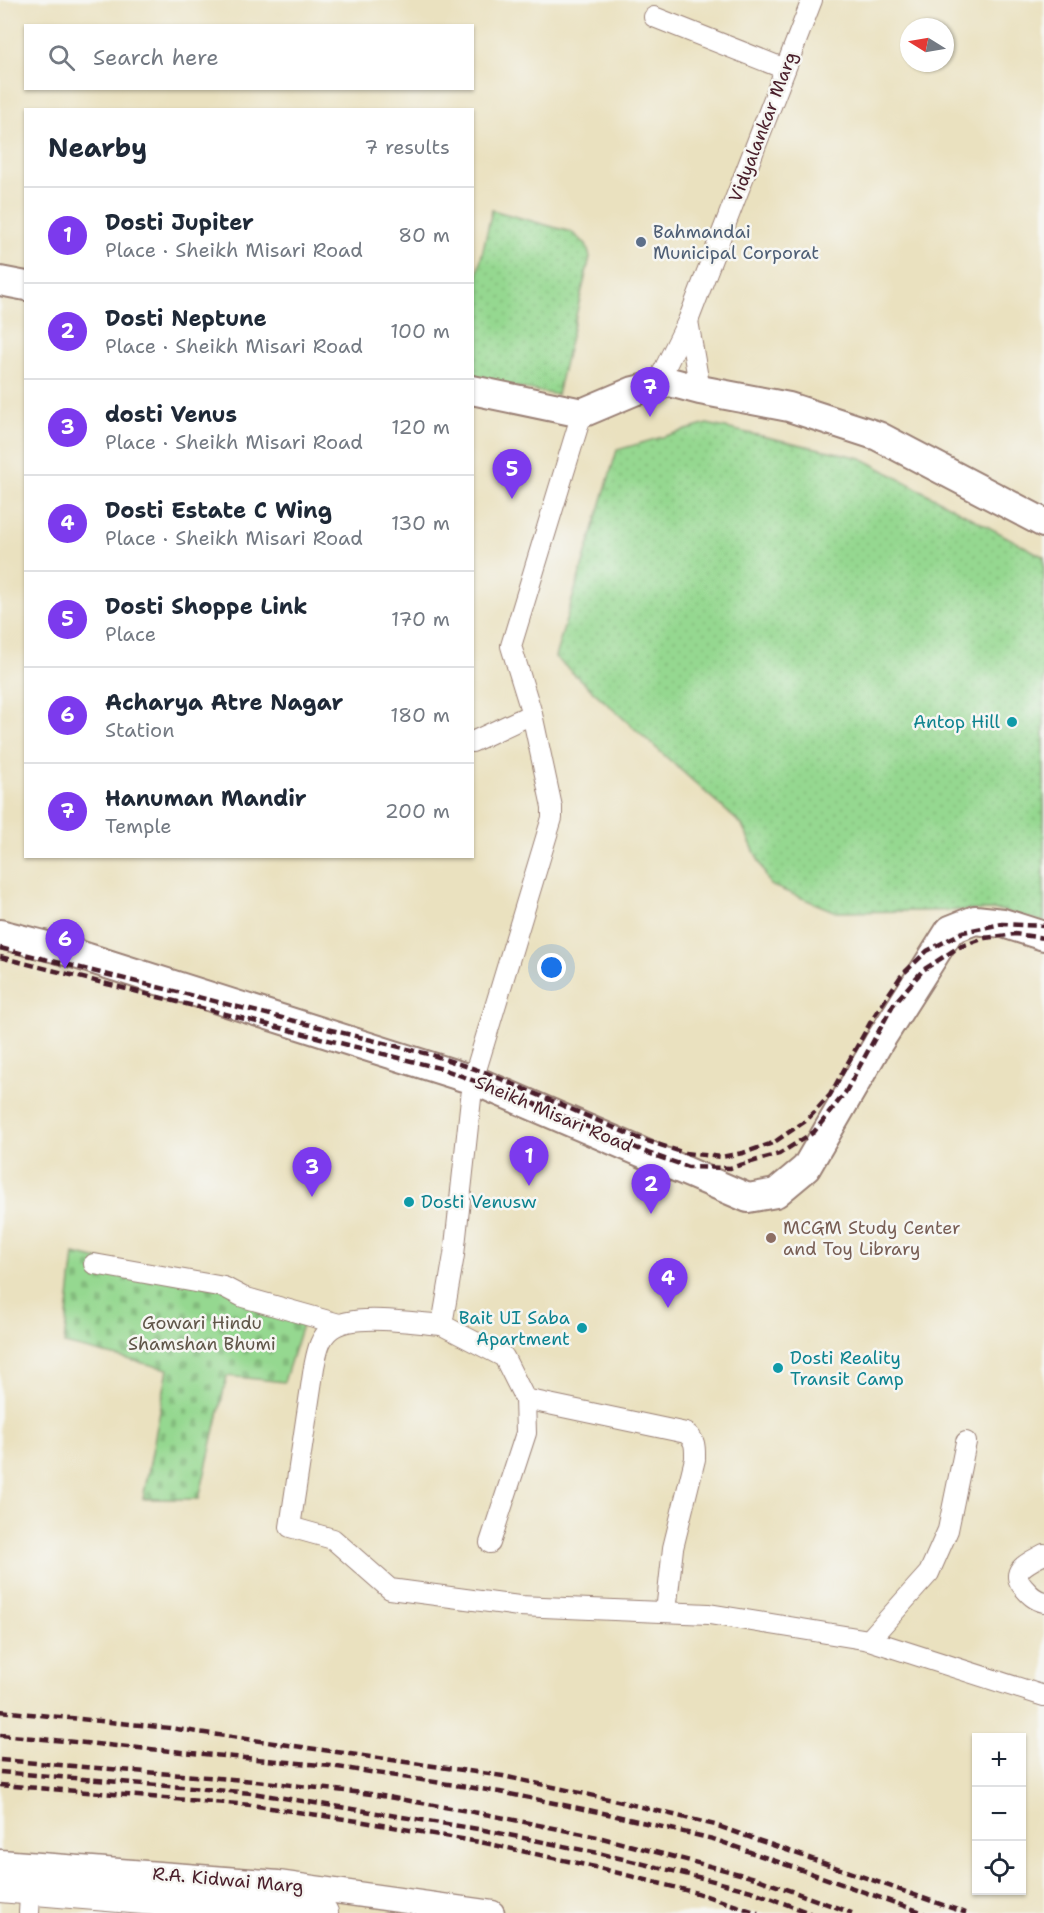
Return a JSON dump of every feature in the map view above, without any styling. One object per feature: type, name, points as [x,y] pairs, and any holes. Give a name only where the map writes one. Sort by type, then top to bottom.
[{"type":"main road","points":[[0,281],[24,286]]},
{"type":"main road","points":[[474,390],[582,413],[634,391],[670,382],[699,390],[789,407],[878,436],[1044,523]]},
{"type":"main road","name":"Sheikh Misari Road","points":[[0,934],[63,950],[473,1080],[748,1198],[776,1193],[806,1168],[879,1042],[950,930],[975,920],[1003,923],[1044,936]]},
{"type":"main road","points":[[0,1886],[24,1896],[85,1913]]},
{"type":"main road","points":[[24,1896],[322,1913]]},
{"type":"street","name":"Vidyalankar Marg","points":[[656,386],[688,321],[812,0]]},
{"type":"street","points":[[654,17],[785,69]]},
{"type":"street","points":[[688,321],[699,390]]},
{"type":"street","points":[[442,1325],[454,1256],[473,1080],[552,818],[552,807],[532,714],[511,646],[582,413]]},
{"type":"street","points":[[474,741],[532,714]]},
{"type":"street","points":[[94,1264],[224,1287],[243,1297],[339,1324]]},
{"type":"street","points":[[490,1543],[526,1432],[525,1399],[504,1357],[442,1325],[363,1319],[339,1324],[329,1330],[319,1344],[290,1527],[333,1539],[390,1589],[519,1606],[709,1614],[869,1640],[1044,1696]]},
{"type":"street","points":[[525,1399],[686,1433],[693,1437],[695,1459],[675,1540],[666,1612]]},
{"type":"street","points":[[869,1640],[929,1573],[948,1530],[966,1442]]},
{"type":"street","points":[[1044,1554],[1020,1567],[1018,1582],[1033,1598],[1044,1602]]},
{"type":"street","name":"R.A. Kidwai Marg","points":[[0,1862],[24,1896],[278,1883],[492,1913]]},
{"type":"green space","points":[[492,210],[571,232],[586,244],[590,257],[557,395],[474,379],[474,290]]},
{"type":"green space","points":[[707,424],[861,458],[1044,557],[1044,922],[1000,910],[836,912],[770,885],[742,825],[555,657],[617,450]]},
{"type":"green space","name":"Gowari Hindu Shamshan Bhumi","points":[[74,1254],[307,1309],[284,1382],[227,1376],[199,1499],[143,1499],[168,1369],[64,1344]]},
{"type":"railway","points":[[0,948],[432,1055],[487,1073],[638,1138],[685,1153],[721,1157],[743,1153],[773,1143],[807,1120],[830,1095],[874,1016],[901,976],[927,951],[963,932],[1002,924],[1044,926]]},
{"type":"railway","points":[[0,957],[443,1069],[530,1102],[648,1153],[688,1167],[730,1168],[779,1154],[814,1132],[845,1093],[893,1005],[923,970],[959,947],[985,938],[1015,934],[1044,938]]},
{"type":"railway","points":[[0,1711],[170,1728],[503,1776],[715,1825],[966,1913]]},
{"type":"railway","points":[[0,1735],[331,1766],[500,1792],[713,1839],[924,1913]]},
{"type":"railway","points":[[0,1760],[255,1781],[371,1794],[490,1815],[602,1838],[755,1878],[852,1913]]},
{"type":"railway","points":[[0,1772],[252,1793],[484,1830],[598,1853],[702,1878],[751,1891],[810,1913]]},
{"type":"railway","points":[[0,1785],[251,1805],[364,1822],[485,1843],[595,1867],[697,1893],[758,1913]]},
{"type":"place","name":"Bahmandai Municipal Corporat","points":[[641,242]]},
{"type":"place","name":"Hanuman Mandir","points":[[650,417]]},
{"type":"place","name":"Dosti Shoppe Link","points":[[512,499]]},
{"type":"place","name":"Antop Hill","points":[[1012,722]]},
{"type":"place","name":"Acharya Atre Nagar","points":[[65,969]]},
{"type":"place","name":"Dosti Jupiter","points":[[529,1186]]},
{"type":"place","name":"dosti Venus","points":[[312,1197]]},
{"type":"place","name":"Dosti Venusw","points":[[409,1202]]},
{"type":"place","name":"Dosti Neptune","points":[[651,1214]]},
{"type":"place","name":"MCGM Study Center and Toy Library","points":[[771,1238]]},
{"type":"place","name":"Dosti Estate C Wing","points":[[668,1308]]},
{"type":"place","name":"Bait UI Saba Apartment","points":[[582,1328]]},
{"type":"place","name":"Dosti Reality Transit Camp","points":[[778,1368]]}]
